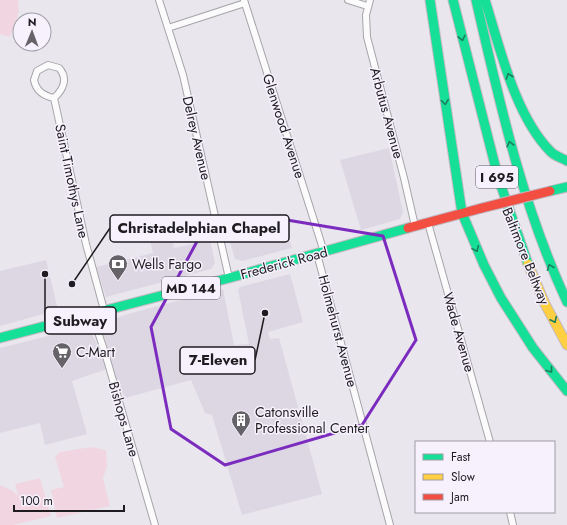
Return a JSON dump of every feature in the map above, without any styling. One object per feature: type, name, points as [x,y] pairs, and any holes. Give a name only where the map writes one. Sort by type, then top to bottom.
[{"type":"main road","points":[[430,0],[462,213],[481,259],[501,298],[533,348],[567,391]]},
{"type":"main road","name":"Baltimore Beltway","points":[[453,0],[486,139],[501,193],[518,241],[538,287],[567,345]]},
{"type":"main road","name":"Baltimore Beltway","points":[[476,0],[518,178],[555,279],[567,302]]},
{"type":"main road","points":[[485,0],[515,91],[543,144],[551,153],[564,161],[567,170]]},
{"type":"main road","name":"Frederick Road","points":[[0,338],[229,278],[462,213],[567,187]]},
{"type":"street","name":"Delrey Avenue","points":[[159,0],[189,103],[229,278]]},
{"type":"street","points":[[348,0],[369,3]]},
{"type":"street","points":[[168,28],[244,2]]},
{"type":"street","name":"Glenwood Avenue","points":[[244,2],[321,253]]},
{"type":"street","name":"Arbutus Avenue","points":[[369,3],[366,15],[367,37],[415,226]]},
{"type":"street","points":[[48,66],[59,68],[64,78],[62,88],[54,98],[42,94],[35,86],[34,80],[38,71],[48,66]]},
{"type":"street","name":"Saint Timothys Lane","points":[[54,98],[86,244],[104,310]]},
{"type":"street","name":"Wade Avenue","points":[[428,223],[490,441]]},
{"type":"street","name":"Holmehurst Avenue","points":[[321,253],[390,525]]},
{"type":"street","name":"Bishops Lane","points":[[92,314],[106,353],[155,525]]},
{"type":"street","points":[[510,513],[513,525]]},
{"type":"highlighted area","points":[[281,219],[383,236],[416,340],[362,425],[225,465],[171,429],[151,327],[201,234]]},
{"type":"shaded area","points":[[0,0],[18,0],[19,12],[12,12],[12,31],[10,37],[0,34]]},
{"type":"shaded area","points":[[389,148],[403,212],[400,219],[361,230],[340,160]]},
{"type":"shaded area","points":[[282,213],[292,248],[242,261],[235,259],[226,228]]},
{"type":"shaded area","points":[[169,222],[174,248],[210,240],[215,263],[211,269],[106,297],[96,267],[153,253],[147,226]]},
{"type":"shaded area","points":[[46,260],[58,310],[0,326],[0,271]]},
{"type":"shaded area","points":[[290,274],[303,322],[268,332],[270,339],[279,338],[322,494],[242,515],[212,415],[205,413],[191,380],[125,398],[119,385],[118,386],[100,323],[135,312],[223,289],[234,345],[249,344],[238,290],[240,287]]},
{"type":"shaded area","points":[[88,326],[107,369],[72,381],[87,434],[45,445],[40,423],[0,433],[0,348]]},
{"type":"shaded area","points":[[91,447],[106,450],[107,467],[103,478],[110,506],[57,518],[51,490],[64,487],[55,457],[60,452]]},
{"type":"shaded area","points":[[40,478],[51,516],[13,525],[0,525],[0,485],[11,490],[18,496],[15,484]]},
{"type":"traffic: fast","points":[[430,0],[462,213],[484,265],[501,298],[533,348],[567,391]]},
{"type":"traffic: fast","points":[[453,0],[498,177],[528,264]]},
{"type":"traffic: fast","points":[[476,0],[503,116],[525,191],[537,229],[567,302]]},
{"type":"traffic: fast","points":[[485,0],[503,60],[518,101],[538,137],[551,152],[567,161]]},
{"type":"traffic: fast","points":[[550,191],[567,187]]},
{"type":"traffic: fast","points":[[0,338],[229,278],[408,228]]},
{"type":"traffic: slow","points":[[528,264],[545,304],[567,345]]},
{"type":"traffic: jam","points":[[482,208],[550,191]]},
{"type":"traffic: jam","points":[[408,228],[482,208]]},
{"type":"place","name":"Subway","points":[[45,274]]},
{"type":"place","name":"Wells Fargo","points":[[118,281]]},
{"type":"place","name":"Christadelphian Chapel","points":[[72,284]]},
{"type":"place","name":"7-Eleven","points":[[265,313]]},
{"type":"place","name":"C-Mart","points":[[62,369]]},
{"type":"place","name":"Catonsville Professional Center","points":[[241,437]]}]
